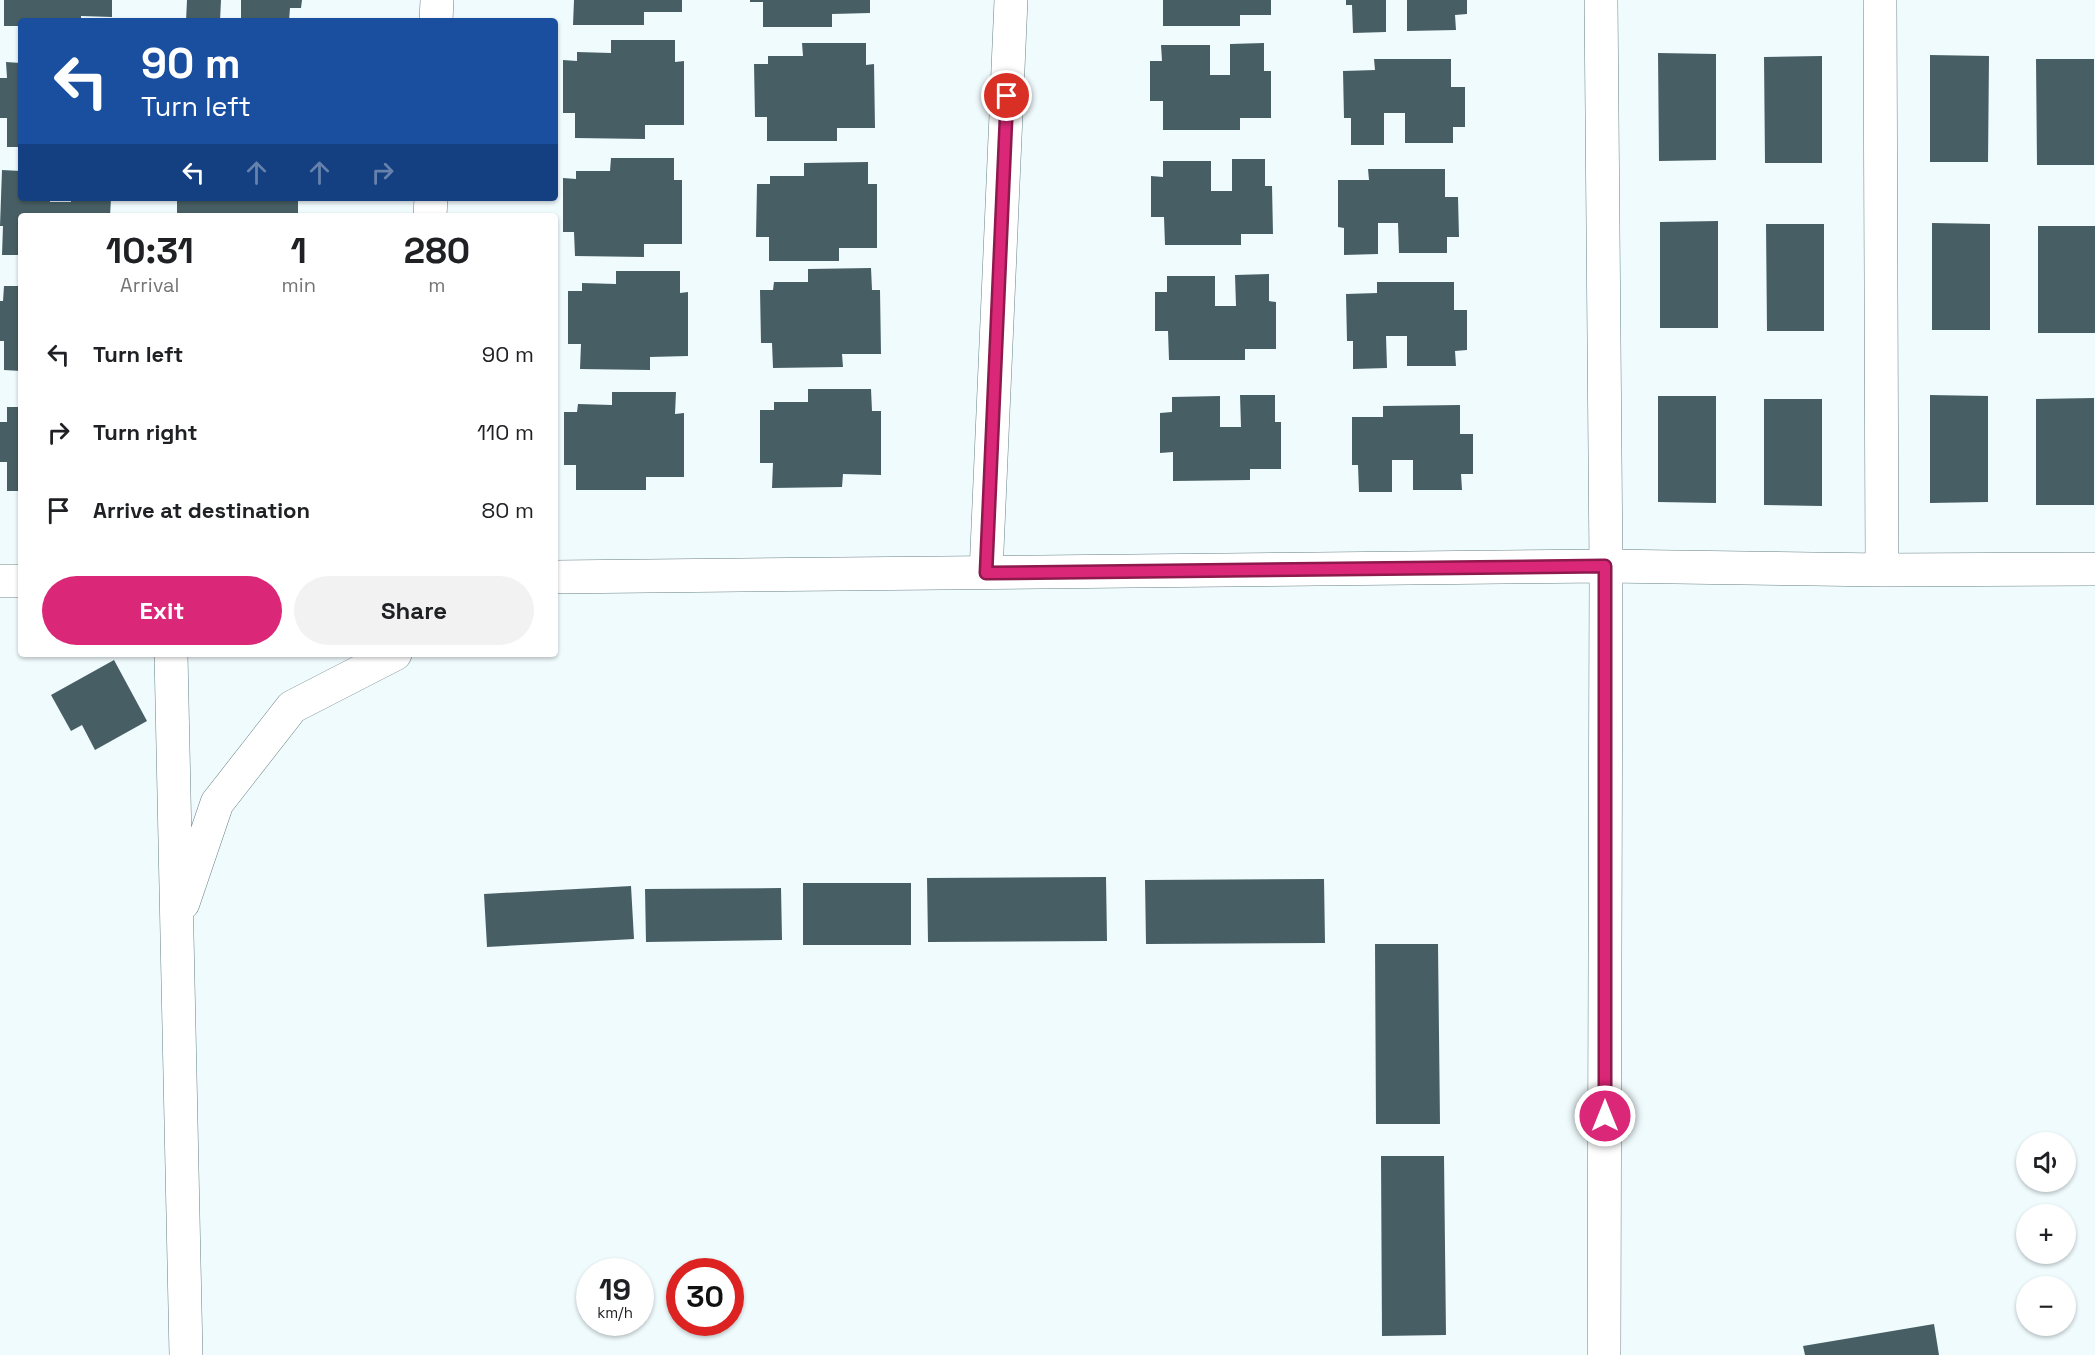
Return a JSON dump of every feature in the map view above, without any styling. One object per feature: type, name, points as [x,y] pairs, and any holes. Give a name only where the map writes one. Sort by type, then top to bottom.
[{"type":"street","points":[[436,18],[437,0]]},
{"type":"street","points":[[986,573],[1011,0]]},
{"type":"street","points":[[1601,0],[1605,566],[1604,1355]]},
{"type":"street","points":[[1880,0],[1882,570]]},
{"type":"street","points":[[558,577],[1605,566],[1882,570],[2095,569]]},
{"type":"street","points":[[0,581],[18,581]]},
{"type":"street","points":[[171,657],[186,1355]]},
{"type":"street","points":[[176,926],[217,803],[292,707],[389,657]]},
{"type":"building","points":[[4,0],[112,0],[112,17],[18,18],[18,26],[4,26]]},
{"type":"building","points":[[187,0],[221,0],[220,18],[186,18]]},
{"type":"building","points":[[241,0],[302,0],[301,8],[290,8],[289,18],[241,18]]},
{"type":"building","points":[[574,0],[682,0],[682,12],[644,12],[644,25],[573,25]]},
{"type":"building","points":[[750,0],[870,0],[870,13],[832,14],[832,27],[763,27],[763,2],[750,2]]},
{"type":"building","points":[[1163,0],[1271,0],[1271,15],[1240,15],[1240,26],[1163,26]]},
{"type":"building","points":[[1346,0],[1386,0],[1386,32],[1353,33],[1352,5],[1346,5]]},
{"type":"building","points":[[1407,0],[1467,0],[1467,14],[1455,15],[1456,30],[1407,31]]},
{"type":"building","points":[[611,40],[675,40],[675,62],[684,61],[684,125],[645,125],[645,139],[575,138],[575,113],[563,113],[563,60],[577,61],[577,52],[611,53]]},
{"type":"building","points":[[802,43],[866,43],[866,65],[874,64],[875,128],[837,128],[837,141],[767,141],[767,117],[755,117],[754,64],[768,64],[768,56],[803,56]]},
{"type":"building","points":[[1264,43],[1264,71],[1271,71],[1271,118],[1240,118],[1240,130],[1163,130],[1163,101],[1150,101],[1150,61],[1162,61],[1161,45],[1210,45],[1210,75],[1230,75],[1230,44]]},
{"type":"building","points":[[1658,53],[1716,54],[1716,160],[1659,161]]},
{"type":"building","points":[[1930,55],[1989,56],[1988,162],[1930,162]]},
{"type":"building","points":[[1822,56],[1822,163],[1765,163],[1764,57]]},
{"type":"building","points":[[1374,59],[1451,59],[1451,87],[1465,87],[1465,127],[1453,127],[1453,143],[1405,143],[1405,113],[1384,113],[1384,145],[1351,145],[1351,118],[1344,118],[1343,71],[1375,70]]},
{"type":"building","points":[[2036,59],[2094,59],[2094,165],[2037,165]]},
{"type":"building","points":[[6,62],[18,63],[18,147],[7,147],[7,118],[0,118],[0,78],[7,78]]},
{"type":"building","points":[[611,158],[674,158],[674,180],[682,180],[682,244],[644,244],[644,257],[575,256],[574,232],[563,232],[563,178],[576,179],[576,171],[610,171]]},
{"type":"building","points":[[1232,159],[1265,159],[1265,186],[1272,186],[1273,234],[1241,234],[1241,245],[1165,245],[1164,217],[1151,217],[1151,176],[1163,177],[1163,161],[1211,161],[1211,191],[1232,191]]},
{"type":"building","points":[[868,162],[868,184],[877,184],[877,248],[839,248],[839,261],[769,261],[769,237],[756,237],[757,184],[770,184],[770,176],[804,176],[804,163]]},
{"type":"building","points":[[1368,169],[1445,169],[1445,197],[1458,197],[1459,237],[1447,237],[1447,253],[1399,253],[1398,223],[1378,223],[1378,254],[1344,255],[1344,228],[1338,227],[1338,180],[1369,180]]},
{"type":"building","points":[[2,170],[18,171],[18,201],[111,201],[110,213],[18,213],[18,255],[2,255],[3,226],[0,226]]},
{"type":"building","points":[[177,201],[298,201],[298,213],[177,213]]},
{"type":"building","points":[[1718,221],[1718,328],[1660,328],[1660,222]]},
{"type":"building","points":[[1932,223],[1990,224],[1990,330],[1932,330]]},
{"type":"building","points":[[1766,224],[1824,224],[1824,331],[1767,331]]},
{"type":"building","points":[[2038,226],[2095,226],[2095,333],[2038,333]]},
{"type":"building","points":[[871,268],[872,290],[880,290],[881,354],[842,354],[843,367],[773,368],[772,343],[761,343],[760,290],[773,290],[774,282],[808,282],[808,269]]},
{"type":"building","points":[[616,271],[680,271],[680,293],[688,292],[688,356],[650,357],[650,370],[580,369],[581,344],[568,344],[568,291],[582,291],[582,283],[616,284]]},
{"type":"building","points":[[1269,274],[1269,301],[1276,302],[1276,349],[1245,349],[1245,360],[1169,360],[1168,331],[1155,331],[1155,292],[1167,292],[1167,276],[1215,276],[1215,306],[1236,306],[1235,275]]},
{"type":"building","points":[[1377,282],[1454,282],[1454,310],[1467,310],[1467,350],[1455,351],[1456,366],[1407,366],[1407,336],[1386,336],[1387,368],[1353,369],[1353,341],[1347,341],[1346,294],[1377,293]]},
{"type":"building","points":[[4,286],[18,286],[18,371],[4,370],[4,341],[0,341],[0,301],[3,301]]},
{"type":"building","points":[[808,389],[871,389],[872,411],[881,411],[881,475],[843,474],[842,487],[772,488],[773,463],[760,463],[760,410],[774,410],[774,402],[808,402]]},
{"type":"building","points":[[612,392],[676,392],[675,414],[684,413],[684,477],[646,477],[646,490],[576,490],[576,465],[564,465],[564,412],[577,412],[578,404],[612,405]]},
{"type":"building","points":[[1240,395],[1275,395],[1275,422],[1281,422],[1281,469],[1250,469],[1250,480],[1173,481],[1173,452],[1160,453],[1160,413],[1172,412],[1172,397],[1220,396],[1220,427],[1241,427]]},
{"type":"building","points":[[1930,395],[1988,396],[1988,502],[1930,503]]},
{"type":"building","points":[[1658,396],[1716,396],[1716,503],[1658,502]]},
{"type":"building","points":[[2094,398],[2094,505],[2036,505],[2036,399]]},
{"type":"building","points":[[1764,399],[1822,399],[1822,506],[1764,505]]},
{"type":"building","points":[[1460,405],[1460,434],[1473,434],[1473,474],[1461,474],[1462,490],[1413,490],[1413,460],[1392,460],[1392,492],[1359,492],[1358,465],[1352,465],[1352,417],[1383,417],[1383,406]]},
{"type":"building","points":[[7,407],[18,407],[18,491],[7,491],[7,462],[0,462],[0,422],[7,422]]},
{"type":"building","points":[[114,660],[147,721],[95,750],[82,725],[71,731],[51,695]]},
{"type":"building","points":[[1106,877],[1107,941],[928,942],[927,878]]},
{"type":"building","points":[[1324,879],[1325,943],[1146,944],[1145,880]]},
{"type":"building","points":[[803,883],[911,883],[911,945],[803,945]]},
{"type":"building","points":[[631,886],[634,939],[487,947],[484,894]]},
{"type":"building","points":[[781,888],[782,940],[646,942],[645,889]]},
{"type":"building","points":[[1375,944],[1438,944],[1440,1124],[1376,1124]]},
{"type":"building","points":[[1381,1156],[1444,1156],[1446,1335],[1382,1336]]},
{"type":"building","points":[[1934,1324],[1939,1355],[1805,1355],[1803,1346]]},
{"type":"route","points":[[1007,96],[986,573],[1605,566],[1605,1116]]}]
